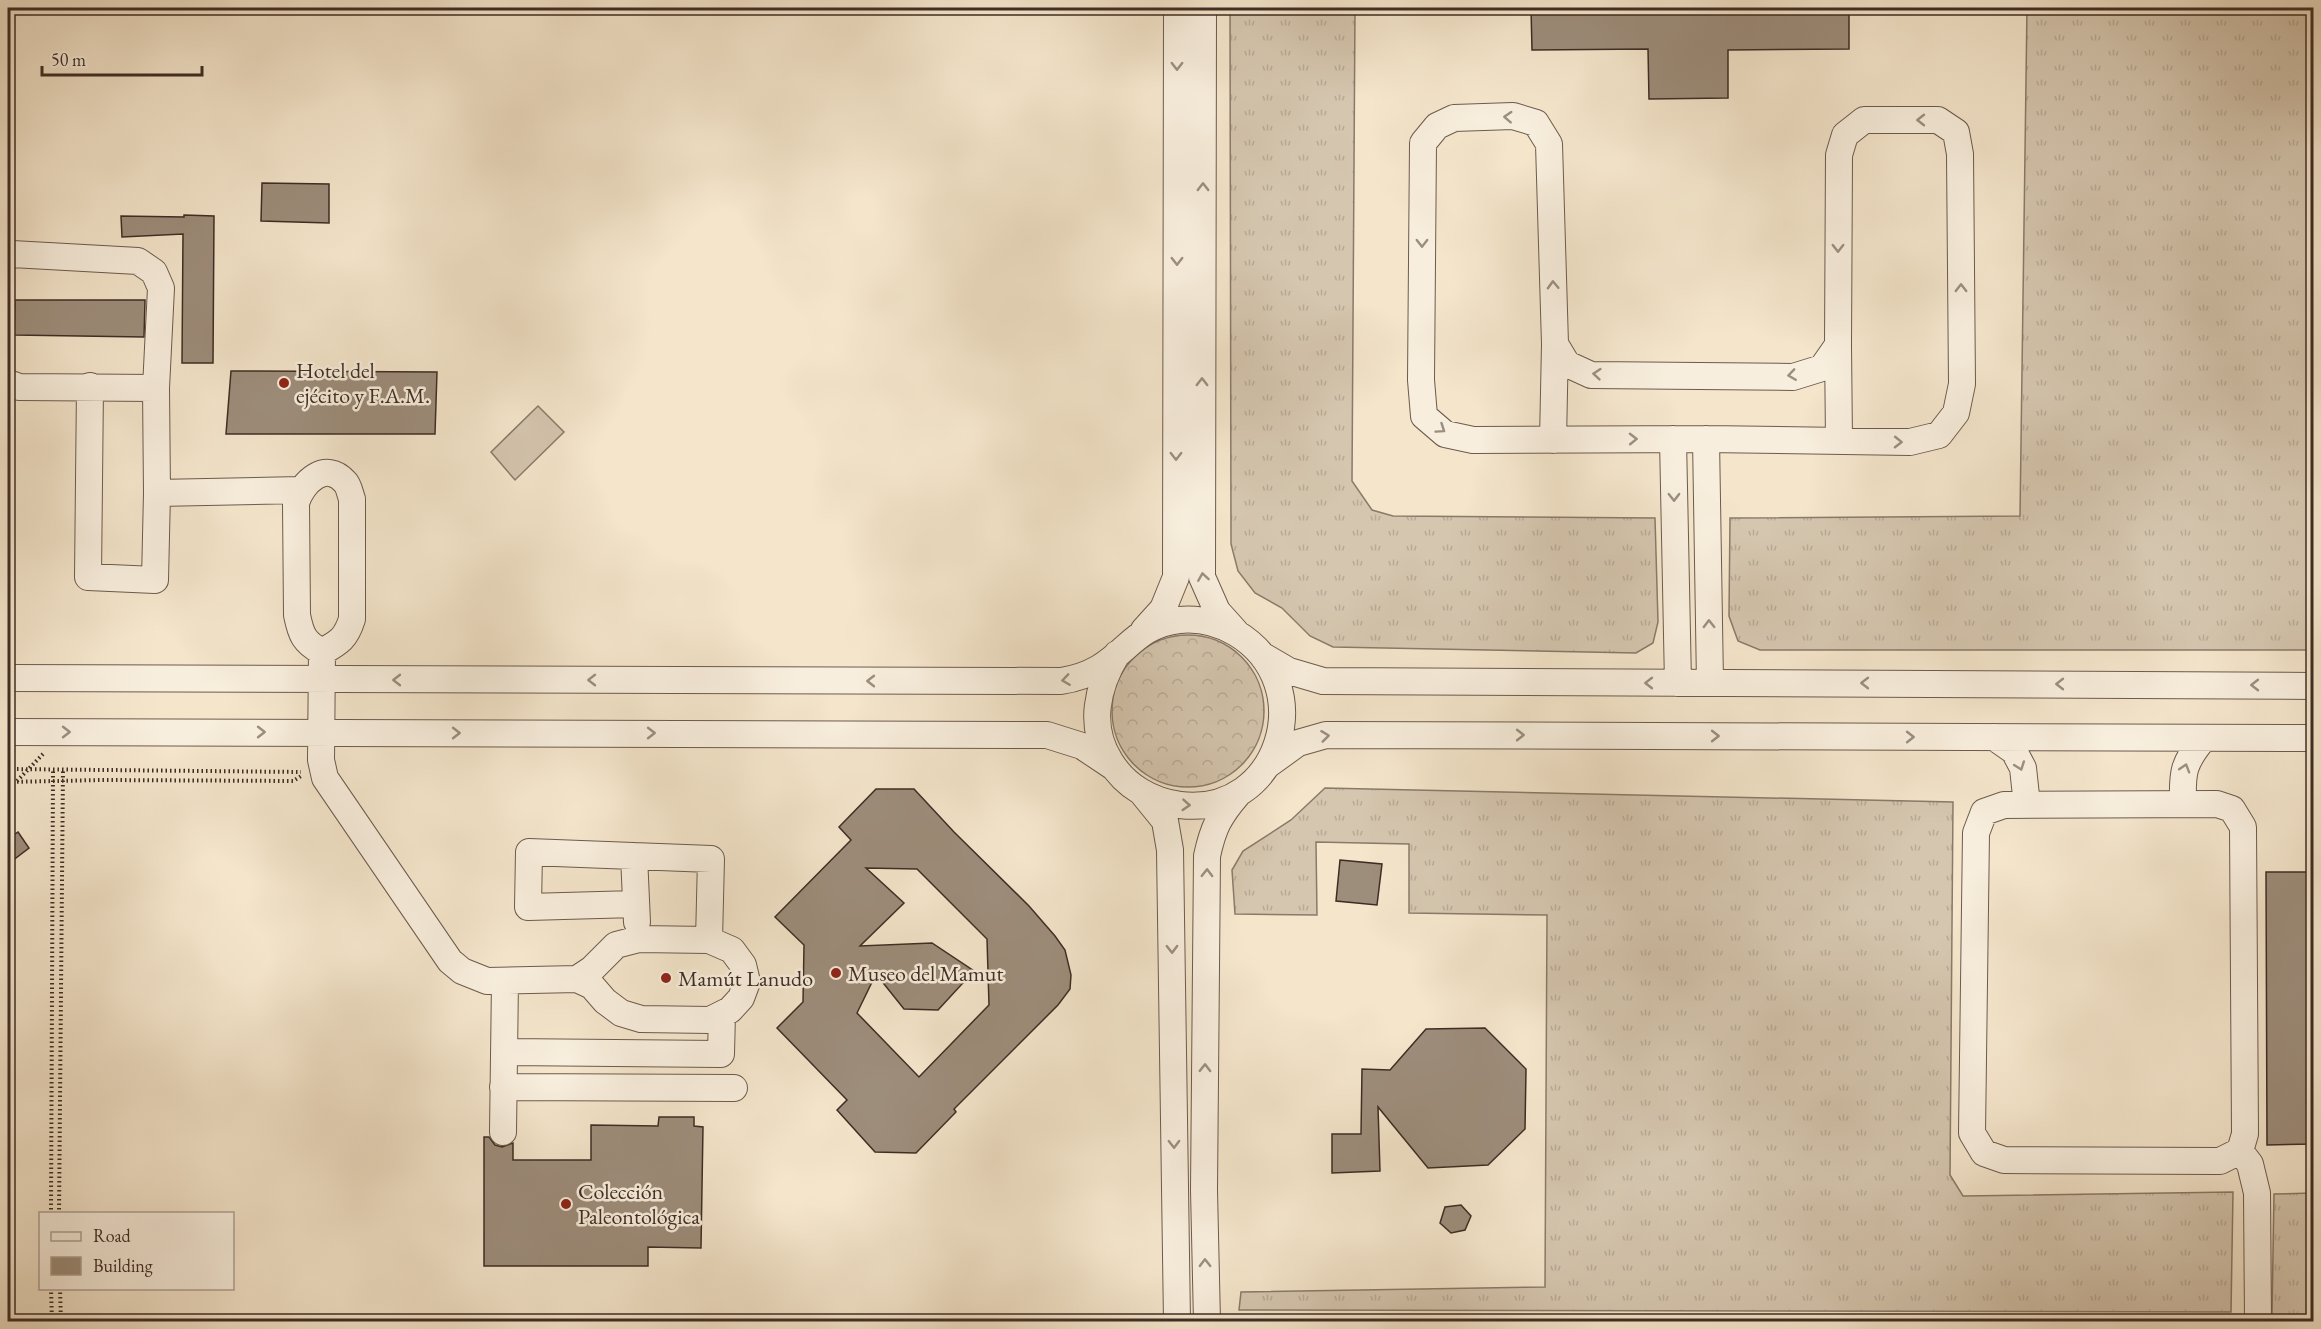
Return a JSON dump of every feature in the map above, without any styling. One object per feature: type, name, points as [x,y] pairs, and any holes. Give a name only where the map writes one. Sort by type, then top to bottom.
[{"type":"street","points":[[8,678],[1047,682],[1074,679],[1098,669],[1145,629],[1163,609],[1176,577],[1177,8]]},
{"type":"street","points":[[1203,8],[1202,577],[1217,610],[1230,627],[1256,648],[1277,681],[1283,705],[1282,731],[1274,755],[1259,776]]},
{"type":"street","points":[[1553,440],[1555,344],[1550,144],[1536,123],[1513,116],[1454,118],[1437,126],[1423,143],[1421,380],[1424,416],[1445,434],[1473,440],[1553,440],[1672,439],[1910,442],[1939,435],[1956,413],[1962,384],[1960,154],[1956,132],[1938,120],[1864,120],[1845,135],[1839,155],[1839,441]]},
{"type":"street","points":[[8,257],[12,254],[138,261],[154,272],[161,288],[156,388],[155,580],[87,577],[90,386]]},
{"type":"street","points":[[1555,344],[1567,364],[1591,375],[1793,377],[1822,368],[1838,345]]},
{"type":"street","points":[[8,383],[19,387],[156,388]]},
{"type":"street","points":[[1672,439],[1678,683]]},
{"type":"street","points":[[1706,440],[1710,683]]},
{"type":"street","points":[[323,474],[336,475],[347,483],[352,500],[352,619],[347,634],[337,644],[322,652],[308,644],[300,631],[297,615],[296,503],[300,490],[311,478],[323,474]]},
{"type":"street","points":[[157,493],[300,490]]},
{"type":"street","points":[[1123,778],[1109,760],[1100,739],[1096,717],[1098,694],[1105,673],[1126,646],[1156,626],[1179,620],[1203,621],[1226,627],[1289,671],[1323,681],[2313,686]]},
{"type":"street","points":[[322,652],[321,760],[325,778],[450,961],[474,978],[487,981],[577,979],[592,986],[621,1013],[641,1019],[710,1020],[730,1010],[741,999],[747,982],[743,965],[732,950],[709,940],[639,939],[616,945],[592,969],[577,979]]},
{"type":"street","points":[[8,732],[1047,735],[1071,741],[1097,754],[1143,794],[1165,821],[1170,850],[1177,1322]]},
{"type":"street","points":[[1207,1322],[1204,1190],[1208,856],[1214,827],[1222,812],[1277,756],[1288,748],[1326,735],[2313,738]]},
{"type":"street","points":[[1994,737],[2014,751],[2023,768],[2026,805]]},
{"type":"street","points":[[2183,804],[2182,777],[2189,756],[2204,738]]},
{"type":"street","points":[[1143,794],[1166,803],[1191,806],[1217,803],[1240,792]]},
{"type":"street","points":[[2217,804],[2232,809],[2243,827],[2245,1134],[2240,1151],[2220,1161],[2004,1160],[1984,1153],[1972,1133],[1976,832],[1984,812],[2004,805],[2026,805],[2217,804]]},
{"type":"street","points":[[635,904],[528,907],[529,852],[711,859],[709,940]]},
{"type":"street","points":[[634,856],[635,904],[639,939]]},
{"type":"street","points":[[503,1132],[505,981]]},
{"type":"street","points":[[612,1007],[614,1053]]},
{"type":"street","points":[[504,1052],[721,1054],[722,1014]]},
{"type":"street","points":[[503,1087],[734,1088]]},
{"type":"street","points":[[2240,1151],[2250,1164],[2257,1192],[2258,1322]]},
{"type":"path","points":[[8,769],[307,772],[293,781],[8,782]]},
{"type":"path","points":[[51,1212],[53,769]]},
{"type":"path","points":[[59,1212],[63,769]]},
{"type":"path","points":[[53,865],[62,863]]},
{"type":"path","points":[[52,941],[61,942]]},
{"type":"path","points":[[52,1023],[61,1023]]},
{"type":"path","points":[[53,1099],[61,1099]]},
{"type":"path","points":[[52,1182],[59,1183]]},
{"type":"path","points":[[51,1290],[52,1322]]},
{"type":"path","points":[[60,1290],[61,1322]]},
{"type":"green space","points":[[1230,8],[1355,8],[1352,481],[1372,510],[1393,516],[1655,518],[1658,622],[1653,643],[1636,653],[1333,647],[1310,636],[1282,608],[1255,593],[1238,571],[1231,544]]},
{"type":"green space","points":[[2027,8],[2313,8],[2313,650],[1760,650],[1738,641],[1729,616],[1730,518],[2020,516]]},
{"type":"green space","points":[[538,406],[564,432],[515,480],[491,452]]},
{"type":"green space","points":[[1188,635],[1203,636],[1217,641],[1242,657],[1258,682],[1263,696],[1263,726],[1258,740],[1242,765],[1217,781],[1203,786],[1188,787],[1173,786],[1159,781],[1134,765],[1118,740],[1113,726],[1112,711],[1113,696],[1118,682],[1134,657],[1159,641],[1173,636]]},
{"type":"green space","points":[[1325,788],[1953,802],[1950,1175],[1963,1196],[2233,1192],[2231,1312],[1239,1310],[1241,1292],[1545,1287],[1547,915],[1409,913],[1409,844],[1316,842],[1317,915],[1235,914],[1232,870],[1243,851],[1291,820]]},
{"type":"green space","points":[[2313,1193],[2313,1315],[2272,1315],[2274,1194]]},
{"type":"building","points":[[1531,8],[1849,8],[1849,49],[1728,50],[1728,98],[1649,99],[1648,49],[1532,50]]},
{"type":"building","points":[[262,183],[329,184],[329,223],[261,221]]},
{"type":"building","points":[[184,215],[214,216],[213,363],[182,363],[183,234],[122,237],[121,216],[184,217]]},
{"type":"building","points":[[15,300],[145,300],[144,337],[14,335]]},
{"type":"building","points":[[231,371],[437,372],[435,434],[226,434]]},
{"type":"building","points":[[876,789],[914,789],[1029,906],[1055,936],[1065,950],[1071,975],[1070,989],[1058,1005],[954,1109],[956,1112],[916,1153],[875,1152],[837,1110],[847,1100],[777,1028],[803,1002],[804,945],[775,917],[851,840],[839,827]],"holes":[[[866,868],[917,869],[987,939],[989,1005],[919,1077],[857,1013],[876,974],[904,1009],[938,1010],[974,971],[932,943],[860,946],[904,903]]]},
{"type":"building","points":[[18,832],[29,848],[8,864],[8,839]]},
{"type":"building","points":[[1340,860],[1382,864],[1377,905],[1336,901]]},
{"type":"building","points":[[2266,872],[2313,872],[2313,1144],[2267,1145]]},
{"type":"building","points":[[1485,1028],[1526,1069],[1525,1129],[1488,1165],[1428,1168],[1378,1107],[1380,1171],[1332,1173],[1332,1134],[1361,1134],[1362,1069],[1390,1070],[1426,1029]]},
{"type":"building","name":"Colección Paleontológica","points":[[659,1117],[694,1117],[694,1126],[703,1127],[701,1248],[648,1247],[648,1266],[484,1266],[484,1137],[489,1137],[495,1145],[502,1147],[513,1143],[513,1160],[591,1160],[591,1125],[658,1126]]},
{"type":"building","points":[[1461,1205],[1471,1216],[1465,1230],[1451,1233],[1440,1223],[1445,1207]]},
{"type":"place","name":"Hotel del ejécito y F.A.M.","points":[[284,383]]},
{"type":"place","name":"Museo del Mamut","points":[[836,973]]},
{"type":"place","name":"Mamút Lanudo","points":[[666,978]]},
{"type":"place","name":"Colección Paleontológica","points":[[566,1204]]}]
